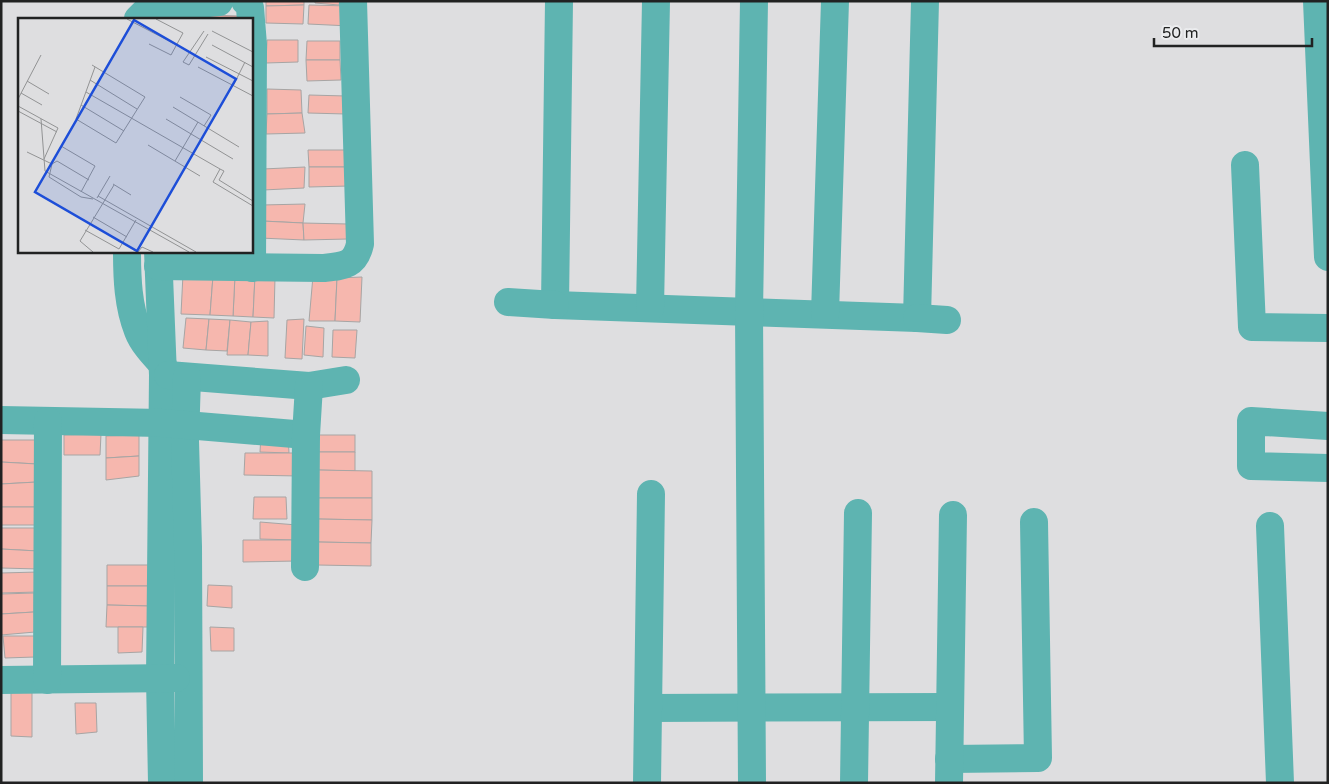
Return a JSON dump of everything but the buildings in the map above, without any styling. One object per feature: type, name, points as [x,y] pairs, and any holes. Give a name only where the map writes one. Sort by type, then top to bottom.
[{"type":"street","points":[[151,12],[227,1]]},
{"type":"street","points":[[245,1],[250,8],[251,18]]},
{"type":"street","points":[[189,783],[188,557],[174,424],[171,372],[158,259],[252,268],[323,268],[352,262],[358,253],[360,244],[353,1]]},
{"type":"street","points":[[555,305],[559,1]]},
{"type":"street","points":[[650,308],[656,1]]},
{"type":"street","points":[[752,783],[749,312],[754,1]]},
{"type":"street","points":[[825,314],[835,1]]},
{"type":"street","points":[[917,318],[925,1]]},
{"type":"street","points":[[1317,1],[1328,257]]},
{"type":"street","points":[[252,33],[252,268]]},
{"type":"street","points":[[1245,165],[1252,327],[1328,328]]},
{"type":"street","points":[[126,252],[127,284],[138,332],[171,372],[309,386],[346,380]]},
{"type":"street","points":[[508,302],[947,320]]},
{"type":"street","points":[[305,567],[306,435],[309,386]]},
{"type":"street","points":[[1,420],[174,424],[306,435]]},
{"type":"street","points":[[1328,426],[1251,421],[1250,466],[1328,468]]},
{"type":"street","points":[[47,680],[48,422]]},
{"type":"street","points":[[162,783],[160,678],[174,424]]},
{"type":"street","points":[[647,783],[651,494]]},
{"type":"street","points":[[854,783],[858,513]]},
{"type":"street","points":[[953,515],[949,771],[1038,758],[1034,522]]},
{"type":"street","points":[[1270,526],[1280,783]]},
{"type":"street","points":[[1,680],[188,678]]},
{"type":"street","points":[[648,708],[950,708]]}]
